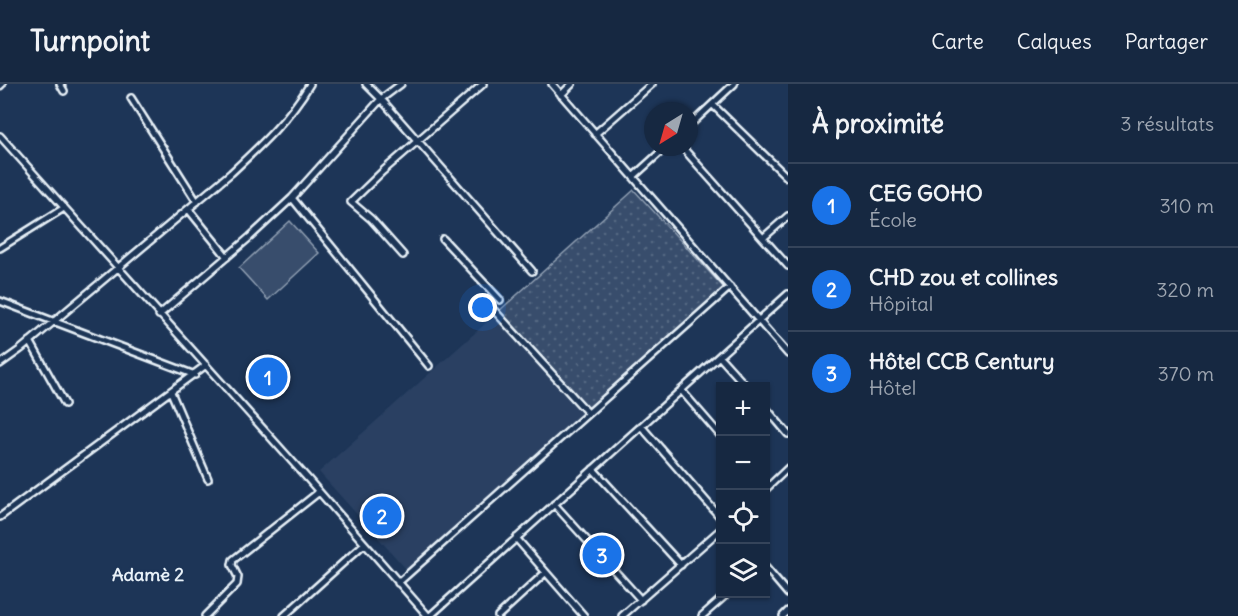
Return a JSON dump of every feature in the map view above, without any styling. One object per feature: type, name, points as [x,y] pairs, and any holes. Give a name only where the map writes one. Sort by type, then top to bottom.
[{"type":"street","points":[[60,84],[64,91]]},
{"type":"street","points":[[0,364],[189,210],[264,142],[288,115],[310,84]]},
{"type":"street","points":[[366,84],[532,271]]},
{"type":"street","points":[[159,315],[292,198],[381,99],[401,84]]},
{"type":"street","points":[[403,255],[351,202],[483,84]]},
{"type":"street","points":[[552,84],[788,354]]},
{"type":"street","points":[[561,95],[572,84]]},
{"type":"street","points":[[596,134],[652,84]]},
{"type":"street","points":[[698,118],[734,84]]},
{"type":"street","points":[[130,98],[197,202]]},
{"type":"street","points":[[713,105],[788,178]]},
{"type":"street","points":[[0,136],[429,616],[788,294]]},
{"type":"street","points":[[633,177],[656,156]]},
{"type":"street","points":[[690,156],[788,266]]},
{"type":"street","points":[[292,198],[429,366]]},
{"type":"street","points":[[0,248],[64,208]]},
{"type":"street","points":[[189,210],[227,257]]},
{"type":"street","points":[[763,238],[788,216]]},
{"type":"street","points":[[443,239],[500,300]]},
{"type":"street","points":[[399,583],[730,287]]},
{"type":"street","points":[[0,301],[195,375]]},
{"type":"street","points":[[492,308],[588,413]]},
{"type":"street","points":[[30,341],[65,404]]},
{"type":"street","points":[[719,356],[742,382]]},
{"type":"street","points":[[0,517],[206,365]]},
{"type":"street","points":[[681,390],[716,430]]},
{"type":"street","points":[[171,392],[208,479]]},
{"type":"street","points":[[770,414],[788,434]]},
{"type":"street","points":[[641,426],[716,512]]},
{"type":"street","points":[[770,484],[788,468]]},
{"type":"street","points":[[593,469],[681,565]]},
{"type":"street","points":[[205,616],[237,584],[238,577],[232,565],[233,560],[319,492]]},
{"type":"street","points":[[554,504],[640,600]]},
{"type":"street","points":[[622,616],[716,534]]},
{"type":"street","points":[[516,538],[544,573],[584,616]]},
{"type":"street","points":[[284,616],[364,544]]},
{"type":"street","points":[[498,616],[544,573]]},
{"type":"street","points":[[770,574],[788,594]]},
{"type":"street","points":[[702,616],[722,598]]},
{"type":"street","points":[[573,616],[579,610]]},
{"type":"street","points":[[783,616],[788,611]]},
{"type":"shaded area","points":[[634,190],[724,288],[588,408],[499,311]]},
{"type":"shaded area","points":[[290,221],[319,253],[268,300],[239,268]]},
{"type":"shaded area","points":[[494,316],[583,413],[407,570],[319,472]]},
{"type":"place","name":"CEG GOHO","points":[[268,377]]},
{"type":"place","name":"CHD zou et collines","points":[[382,516]]},
{"type":"place","name":"Hôtel CCB Century","points":[[602,555]]},
{"type":"district","name":"Adamè 2","points":[[148,574]]}]
